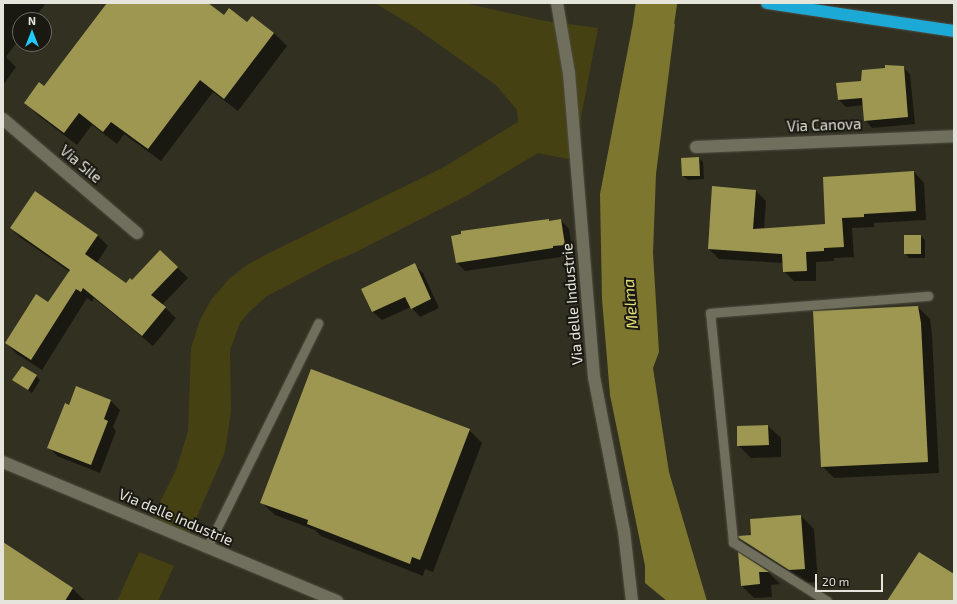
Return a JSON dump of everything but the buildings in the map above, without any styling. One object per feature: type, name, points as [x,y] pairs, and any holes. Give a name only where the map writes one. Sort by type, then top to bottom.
[{"type":"highway","points":[[767,3],[954,32]]},
{"type":"street","name":"Via delle Industrie","points":[[557,3],[569,73],[594,377],[624,531],[632,601]]},
{"type":"street","name":"Via Sile","points":[[3,119],[137,233]]},
{"type":"street","name":"Via Canova","points":[[696,146],[954,136]]},
{"type":"street","name":"Via delle Industrie","points":[[3,462],[337,601]]},
{"type":"lane","points":[[827,601],[733,542],[710,313],[928,296]]},
{"type":"lane","points":[[207,548],[318,323]]},
{"type":"shaded area","points":[[375,3],[464,3],[545,21],[598,28],[573,160],[538,153],[466,196],[267,296],[250,311],[240,323],[230,350],[231,411],[225,452],[189,535],[151,520],[176,470],[188,431],[191,348],[200,320],[211,300],[229,279],[247,265],[444,167],[518,122],[517,110],[496,85],[413,26]]},
{"type":"shaded area","points":[[139,552],[174,566],[158,601],[117,601]]},
{"type":"water","points":[[648,20],[675,24],[656,174],[653,253],[659,352],[653,368],[669,472],[707,601],[667,601],[645,583],[645,566],[610,395],[602,299],[600,194],[632,28]]},
{"type":"waterway","name":"Melma","points":[[645,78],[656,3]]}]
